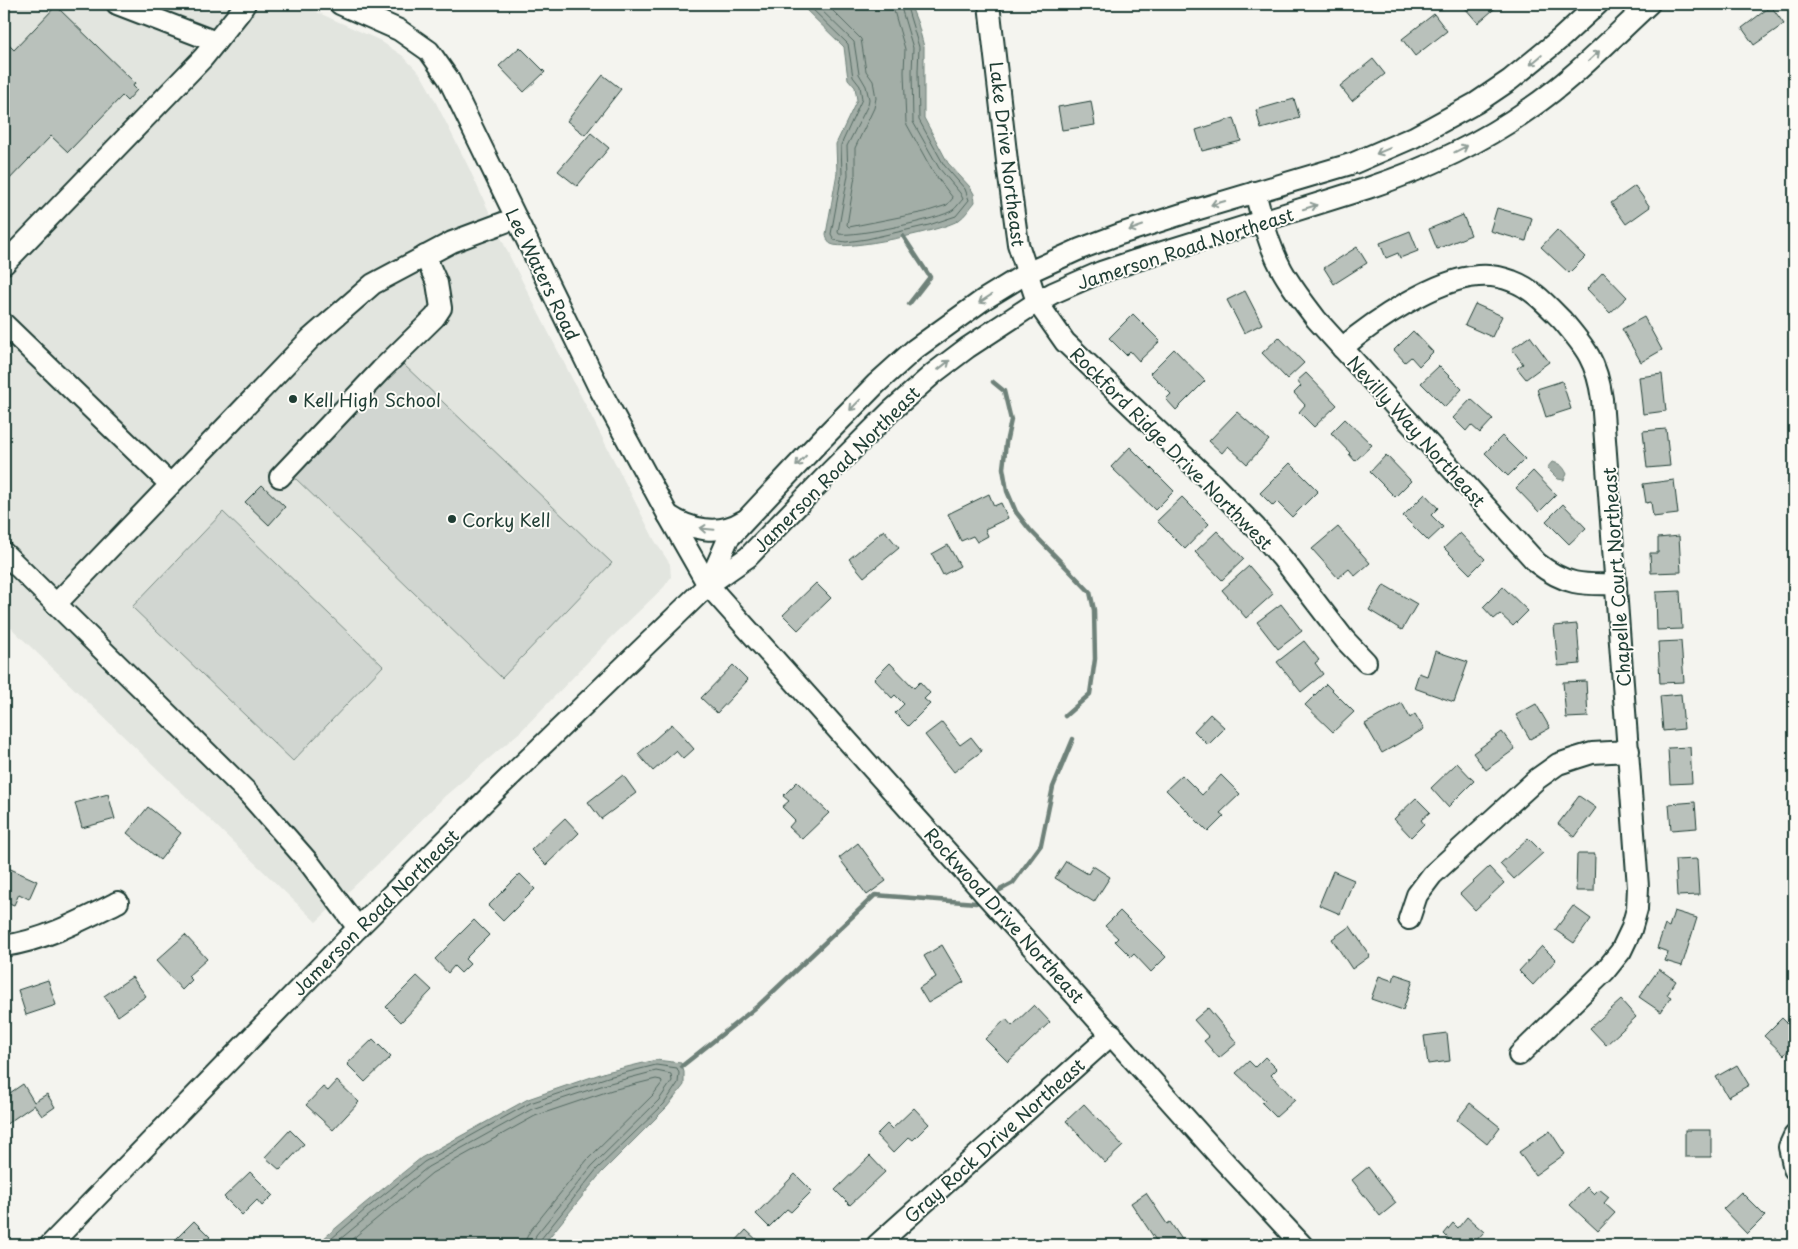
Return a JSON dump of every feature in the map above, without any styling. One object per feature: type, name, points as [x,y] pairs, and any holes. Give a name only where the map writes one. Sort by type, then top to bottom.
[{"type":"street","points":[[117,4],[216,42]]},
{"type":"street","points":[[4,264],[203,58],[245,4]]},
{"type":"street","name":"Lee Waters Road","points":[[340,4],[399,30],[429,51],[448,78],[598,386],[708,584]]},
{"type":"street","name":"Lake Drive Northeast","points":[[989,4],[1018,244],[1037,302]]},
{"type":"street","name":"Jamerson Road Northeast","points":[[708,584],[728,539],[876,384],[908,354],[956,318],[1027,273],[1080,249],[1120,234],[1354,163],[1440,124],[1510,80],[1560,39],[1598,4]]},
{"type":"street","name":"Jamerson Road Northeast","points":[[50,1245],[358,928],[490,796],[708,584],[748,557],[891,411],[920,385],[967,348],[1037,302],[1076,283],[1134,260],[1401,177],[1480,140],[1529,109],[1553,91],[1579,70],[1649,4]]},
{"type":"street","name":"Nevilly Way Northeast","points":[[1254,192],[1278,262],[1296,293],[1316,319],[1537,563],[1560,579],[1577,584],[1616,584]]},
{"type":"street","points":[[56,604],[310,338],[373,284],[452,242],[516,218]]},
{"type":"street","points":[[280,477],[435,317],[441,308],[437,283],[426,256]]},
{"type":"street","name":"Chapelle Court Northeast","points":[[1342,348],[1398,308],[1436,288],[1458,279],[1494,276],[1512,281],[1529,290],[1545,302],[1581,341],[1592,359],[1599,378],[1629,751],[1638,887],[1637,909],[1631,930],[1621,951],[1605,971],[1518,1055]]},
{"type":"street","name":"Rockford Ridge Drive Northwest","points":[[1037,302],[1065,342],[1208,479],[1256,528],[1282,558],[1345,640],[1366,662]]},
{"type":"street","points":[[4,324],[170,484]]},
{"type":"street","points":[[668,515],[694,528],[715,530],[736,525],[747,519]]},
{"type":"street","points":[[4,553],[247,792],[310,864],[358,928]]},
{"type":"street","name":"Rockwood Drive Northeast","points":[[708,584],[1223,1160],[1302,1245]]},
{"type":"street","points":[[1409,918],[1417,895],[1432,875],[1537,779],[1558,764],[1592,753],[1629,751]]},
{"type":"street","points":[[4,946],[22,943],[54,932],[118,902]]},
{"type":"street","name":"Gray Rock Drive Northeast","points":[[877,1245],[1112,1034]]},
{"type":"street","points":[[1794,1136],[1789,1147],[1794,1169]]},
{"type":"shaded area","name":"Kell High School","points":[[4,4],[299,4],[379,40],[403,56],[421,75],[429,89],[468,166],[510,257],[655,541],[670,564],[671,577],[664,587],[610,639],[520,732],[445,796],[379,863],[316,922],[4,621]]},
{"type":"shaded area","name":"Corky Kell","points":[[402,363],[612,563],[502,678],[293,476]]},
{"type":"shaded area","points":[[223,512],[383,666],[293,761],[132,607]]},
{"type":"water","points":[[800,4],[910,4],[924,47],[924,118],[948,163],[974,194],[975,202],[959,220],[935,229],[873,243],[839,246],[831,244],[827,240],[826,234],[837,173],[836,144],[857,100],[855,87],[848,79],[844,47]]},
{"type":"water","points":[[1552,462],[1564,469],[1567,474],[1564,480],[1558,479],[1547,468]]},
{"type":"water","points":[[656,1060],[681,1063],[684,1072],[684,1085],[667,1107],[601,1173],[543,1245],[316,1245],[421,1158],[528,1099],[606,1072]]},
{"type":"building","points":[[1470,4],[1500,4],[1478,23],[1465,8]]},
{"type":"building","points":[[56,6],[135,83],[133,86],[137,90],[127,101],[122,96],[68,152],[51,136],[4,185],[4,40],[14,50]]},
{"type":"building","points":[[1771,6],[1784,24],[1754,45],[1742,28]]},
{"type":"building","points":[[1434,14],[1447,31],[1415,56],[1402,39]]},
{"type":"building","points":[[520,47],[545,72],[524,92],[499,66]]},
{"type":"building","points":[[1373,59],[1385,74],[1352,101],[1340,86]]},
{"type":"building","points":[[603,75],[621,89],[585,135],[567,121]]},
{"type":"building","points":[[1294,99],[1300,118],[1261,129],[1256,110]]},
{"type":"building","points":[[1091,101],[1095,125],[1062,130],[1058,107]]},
{"type":"building","points":[[1234,118],[1241,141],[1202,151],[1196,130]]},
{"type":"building","points":[[591,133],[609,148],[577,186],[558,171]]},
{"type":"building","points":[[1635,186],[1650,207],[1626,224],[1611,203]]},
{"type":"building","points":[[1497,208],[1532,218],[1526,241],[1490,231]]},
{"type":"building","points":[[1463,215],[1471,235],[1437,249],[1429,229]]},
{"type":"building","points":[[1557,230],[1585,257],[1569,273],[1541,247]]},
{"type":"building","points":[[1410,231],[1418,251],[1400,258],[1398,253],[1386,258],[1380,243]]},
{"type":"building","points":[[1357,247],[1367,263],[1334,284],[1324,268]]},
{"type":"building","points":[[1603,272],[1627,297],[1610,313],[1587,289]]},
{"type":"building","points":[[1245,291],[1262,324],[1244,333],[1227,300]]},
{"type":"building","points":[[1475,304],[1502,316],[1492,337],[1465,325]]},
{"type":"building","points":[[1133,314],[1160,341],[1139,361],[1130,351],[1126,355],[1109,338]]},
{"type":"building","points":[[1644,317],[1662,350],[1641,362],[1622,329]]},
{"type":"building","points":[[1413,331],[1433,352],[1419,366],[1411,357],[1405,362],[1394,350]]},
{"type":"building","points":[[1530,336],[1549,362],[1526,379],[1517,368],[1523,364],[1512,349]]},
{"type":"building","points":[[1279,337],[1304,363],[1287,379],[1262,353]]},
{"type":"building","points":[[1174,349],[1205,381],[1176,410],[1166,399],[1171,394],[1150,373]]},
{"type":"building","points":[[1439,366],[1462,389],[1445,407],[1421,383]]},
{"type":"building","points":[[1306,373],[1337,405],[1314,427],[1299,412],[1305,405],[1294,393],[1301,386],[1297,381]]},
{"type":"building","points":[[1662,374],[1666,411],[1643,414],[1639,377]]},
{"type":"building","points":[[1562,381],[1571,409],[1546,417],[1537,389]]},
{"type":"building","points":[[1471,399],[1493,419],[1480,433],[1471,425],[1466,431],[1453,418]]},
{"type":"building","points":[[1237,412],[1269,440],[1247,464],[1228,446],[1222,453],[1209,441]]},
{"type":"building","points":[[1345,419],[1372,445],[1355,461],[1331,433]]},
{"type":"building","points":[[1666,429],[1670,466],[1647,468],[1643,431]]},
{"type":"building","points":[[1502,436],[1525,459],[1508,476],[1485,453]]},
{"type":"building","points":[[1130,447],[1174,491],[1155,510],[1111,467]]},
{"type":"building","points":[[1386,455],[1411,481],[1395,497],[1370,472]]},
{"type":"building","points":[[1290,463],[1318,491],[1292,517],[1277,502],[1273,506],[1260,493]]},
{"type":"building","points":[[1533,471],[1556,495],[1539,512],[1516,488]]},
{"type":"building","points":[[1674,480],[1678,514],[1653,517],[1651,502],[1646,503],[1643,484]]},
{"type":"building","points":[[262,485],[285,507],[269,525],[245,502]]},
{"type":"building","points":[[989,494],[994,506],[1001,503],[1008,518],[985,529],[988,536],[977,542],[973,536],[961,541],[948,514]]},
{"type":"building","points":[[1425,494],[1438,508],[1431,515],[1443,527],[1428,541],[1403,516]]},
{"type":"building","points":[[1182,497],[1209,524],[1185,549],[1157,521]]},
{"type":"building","points":[[1563,504],[1586,528],[1569,544],[1546,521]]},
{"type":"building","points":[[1338,527],[1370,563],[1355,576],[1349,569],[1338,578],[1312,549]]},
{"type":"building","points":[[884,530],[899,548],[864,577],[849,559]]},
{"type":"building","points":[[1217,531],[1244,559],[1222,580],[1195,552]]},
{"type":"building","points":[[1460,533],[1485,559],[1470,574],[1444,548]]},
{"type":"building","points":[[1679,536],[1681,572],[1651,573],[1650,553],[1658,553],[1658,538]]},
{"type":"building","points":[[948,545],[960,566],[943,575],[932,554]]},
{"type":"building","points":[[1249,566],[1273,594],[1246,618],[1222,590]]},
{"type":"building","points":[[816,583],[831,598],[798,630],[783,615]]},
{"type":"building","points":[[1384,585],[1417,604],[1402,630],[1369,610]]},
{"type":"building","points":[[1503,587],[1528,611],[1513,626],[1500,614],[1494,619],[1483,607]]},
{"type":"building","points":[[1680,591],[1682,629],[1657,630],[1656,592]]},
{"type":"building","points":[[1281,604],[1302,631],[1278,649],[1257,622]]},
{"type":"building","points":[[1577,624],[1580,664],[1558,666],[1554,626]]},
{"type":"building","points":[[1304,641],[1319,660],[1315,663],[1323,674],[1301,692],[1277,662]]},
{"type":"building","points":[[1681,641],[1684,682],[1660,683],[1658,642]]},
{"type":"building","points":[[1435,651],[1468,662],[1454,702],[1414,688],[1419,673],[1427,676]]},
{"type":"building","points":[[890,663],[914,688],[920,682],[930,693],[924,699],[930,704],[908,726],[895,713],[904,704],[895,695],[892,698],[874,679]]},
{"type":"building","points":[[733,665],[748,680],[717,713],[701,698]]},
{"type":"building","points":[[1586,681],[1588,717],[1566,718],[1563,682]]},
{"type":"building","points":[[1326,684],[1354,712],[1333,732],[1305,705]]},
{"type":"building","points":[[1681,694],[1684,729],[1663,731],[1660,696]]},
{"type":"building","points":[[1402,703],[1410,718],[1415,714],[1424,729],[1382,753],[1365,724]]},
{"type":"building","points":[[1536,704],[1550,728],[1530,739],[1516,715]]},
{"type":"building","points":[[1210,714],[1225,728],[1208,745],[1194,731]]},
{"type":"building","points":[[942,722],[960,745],[971,737],[982,751],[954,772],[925,735]]},
{"type":"building","points":[[672,724],[694,749],[683,759],[676,751],[653,771],[638,754]]},
{"type":"building","points":[[1502,732],[1515,749],[1486,770],[1473,753]]},
{"type":"building","points":[[1690,747],[1692,783],[1670,784],[1668,748]]},
{"type":"building","points":[[1457,763],[1474,781],[1448,807],[1431,788]]},
{"type":"building","points":[[623,775],[636,793],[601,819],[588,802]]},
{"type":"building","points":[[1182,775],[1202,795],[1221,775],[1240,794],[1220,813],[1224,816],[1208,832],[1166,790]]},
{"type":"building","points":[[797,782],[829,813],[802,839],[789,827],[795,820],[782,807],[789,801],[783,796]]},
{"type":"building","points":[[108,794],[115,819],[82,828],[75,803]]},
{"type":"building","points":[[1579,796],[1596,808],[1575,837],[1558,824]]},
{"type":"building","points":[[1416,798],[1430,812],[1421,820],[1424,824],[1411,837],[1394,819]]},
{"type":"building","points":[[1695,802],[1697,828],[1671,830],[1669,804]]},
{"type":"building","points":[[148,807],[181,833],[160,860],[127,833]]},
{"type":"building","points":[[565,818],[579,833],[546,865],[531,850]]},
{"type":"building","points":[[1528,838],[1543,853],[1514,879],[1500,864]]},
{"type":"building","points":[[858,843],[886,881],[867,895],[839,858]]},
{"type":"building","points":[[1577,854],[1595,854],[1594,891],[1576,891]]},
{"type":"building","points":[[1697,859],[1699,895],[1677,896],[1675,860]]},
{"type":"building","points":[[1066,861],[1088,874],[1093,866],[1110,877],[1094,902],[1055,878]]},
{"type":"building","points":[[4,866],[37,881],[29,899],[19,894],[14,905],[4,901]]},
{"type":"building","points":[[1489,867],[1504,883],[1475,910],[1460,894]]},
{"type":"building","points":[[1333,871],[1354,880],[1340,914],[1319,905]]},
{"type":"building","points":[[520,874],[535,889],[503,921],[488,906]]},
{"type":"building","points":[[1573,906],[1591,919],[1574,943],[1555,930]]},
{"type":"building","points":[[1120,911],[1166,957],[1151,972],[1134,954],[1131,957],[1115,941],[1118,938],[1105,926]]},
{"type":"building","points":[[1674,911],[1697,918],[1682,966],[1665,961],[1668,952],[1657,948],[1665,925],[1669,927]]},
{"type":"building","points":[[474,920],[489,935],[465,959],[470,964],[461,973],[454,966],[448,973],[435,959]]},
{"type":"building","points":[[1350,926],[1370,956],[1352,969],[1332,939]]},
{"type":"building","points":[[185,935],[207,959],[188,976],[192,980],[182,990],[156,961]]},
{"type":"building","points":[[942,945],[964,982],[928,1003],[919,988],[936,977],[924,956]]},
{"type":"building","points":[[1542,946],[1556,960],[1533,985],[1519,971]]},
{"type":"building","points":[[1659,969],[1676,981],[1667,995],[1671,997],[1661,1012],[1639,997]]},
{"type":"building","points":[[1395,974],[1413,980],[1403,1010],[1371,999],[1379,976],[1393,981]]},
{"type":"building","points":[[417,976],[432,990],[401,1022],[386,1007]]},
{"type":"building","points":[[132,977],[146,996],[118,1016],[104,996]]},
{"type":"building","points":[[48,980],[56,1005],[26,1015],[18,990]]},
{"type":"building","points":[[1621,1000],[1636,1017],[1606,1045],[1590,1028]]},
{"type":"building","points":[[1034,1005],[1050,1022],[1008,1062],[985,1039],[1006,1019],[1012,1026]]},
{"type":"building","points":[[1208,1008],[1237,1043],[1219,1058],[1204,1041],[1209,1037],[1194,1020]]},
{"type":"building","points":[[1782,1018],[1790,1026],[1794,1021],[1794,1044],[1784,1055],[1764,1036]]},
{"type":"building","points":[[1447,1033],[1450,1061],[1428,1064],[1424,1036]]},
{"type":"building","points":[[373,1039],[391,1057],[365,1082],[347,1064]]},
{"type":"building","points":[[1265,1057],[1277,1069],[1271,1075],[1295,1100],[1276,1117],[1262,1103],[1265,1100],[1236,1073],[1249,1061],[1255,1067]]},
{"type":"building","points":[[1737,1065],[1749,1085],[1728,1097],[1716,1077]]},
{"type":"building","points":[[337,1081],[359,1102],[333,1130],[306,1105],[323,1087],[328,1091]]},
{"type":"building","points":[[23,1084],[34,1102],[47,1094],[55,1107],[42,1116],[34,1105],[5,1125],[4,1097]]},
{"type":"building","points":[[1470,1103],[1500,1127],[1487,1144],[1457,1120]]},
{"type":"building","points":[[1084,1104],[1123,1146],[1105,1163],[1066,1121]]},
{"type":"building","points":[[914,1108],[929,1124],[913,1140],[909,1137],[893,1153],[876,1135],[887,1124],[892,1129]]},
{"type":"building","points":[[290,1130],[304,1144],[280,1170],[265,1157]]},
{"type":"building","points":[[1685,1130],[1711,1130],[1711,1157],[1685,1157]]},
{"type":"building","points":[[1550,1131],[1565,1154],[1535,1175],[1519,1152]]},
{"type":"building","points":[[870,1156],[885,1172],[850,1205],[835,1190]]},
{"type":"building","points":[[1368,1167],[1396,1203],[1380,1216],[1352,1180]]},
{"type":"building","points":[[250,1172],[273,1195],[262,1206],[257,1200],[242,1215],[224,1197]]},
{"type":"building","points":[[795,1174],[812,1191],[791,1212],[787,1209],[769,1227],[756,1214]]},
{"type":"building","points":[[1587,1187],[1594,1194],[1599,1189],[1609,1197],[1604,1203],[1615,1213],[1598,1231],[1570,1205]]},
{"type":"building","points":[[1741,1192],[1765,1216],[1747,1234],[1723,1209]]},
{"type":"building","points":[[1146,1193],[1167,1224],[1170,1222],[1183,1241],[1177,1245],[1159,1245],[1131,1203]]},
{"type":"building","points":[[1467,1217],[1484,1232],[1474,1245],[1444,1245],[1449,1239],[1444,1234],[1453,1223],[1458,1228]]},
{"type":"building","points":[[194,1221],[210,1237],[202,1245],[170,1245]]},
{"type":"building","points":[[746,1230],[759,1242],[755,1245],[732,1245]]},
{"type":"building","points":[[1776,1237],[1781,1245],[1764,1245]]},
{"type":"waterway","points":[[903,236],[930,277],[909,304]]},
{"type":"waterway","points":[[993,382],[1004,391],[1011,420],[1003,468],[1007,491],[1016,512],[1030,530],[1090,592],[1094,610],[1095,659],[1090,694],[1065,716]]},
{"type":"waterway","points":[[1000,890],[1013,883],[1041,845],[1053,787],[1073,739]]},
{"type":"waterway","points":[[682,1066],[759,1005],[875,895],[976,903]]},
{"type":"place","name":"Kell High School","points":[[293,399]]},
{"type":"place","name":"Corky Kell","points":[[452,519]]}]
